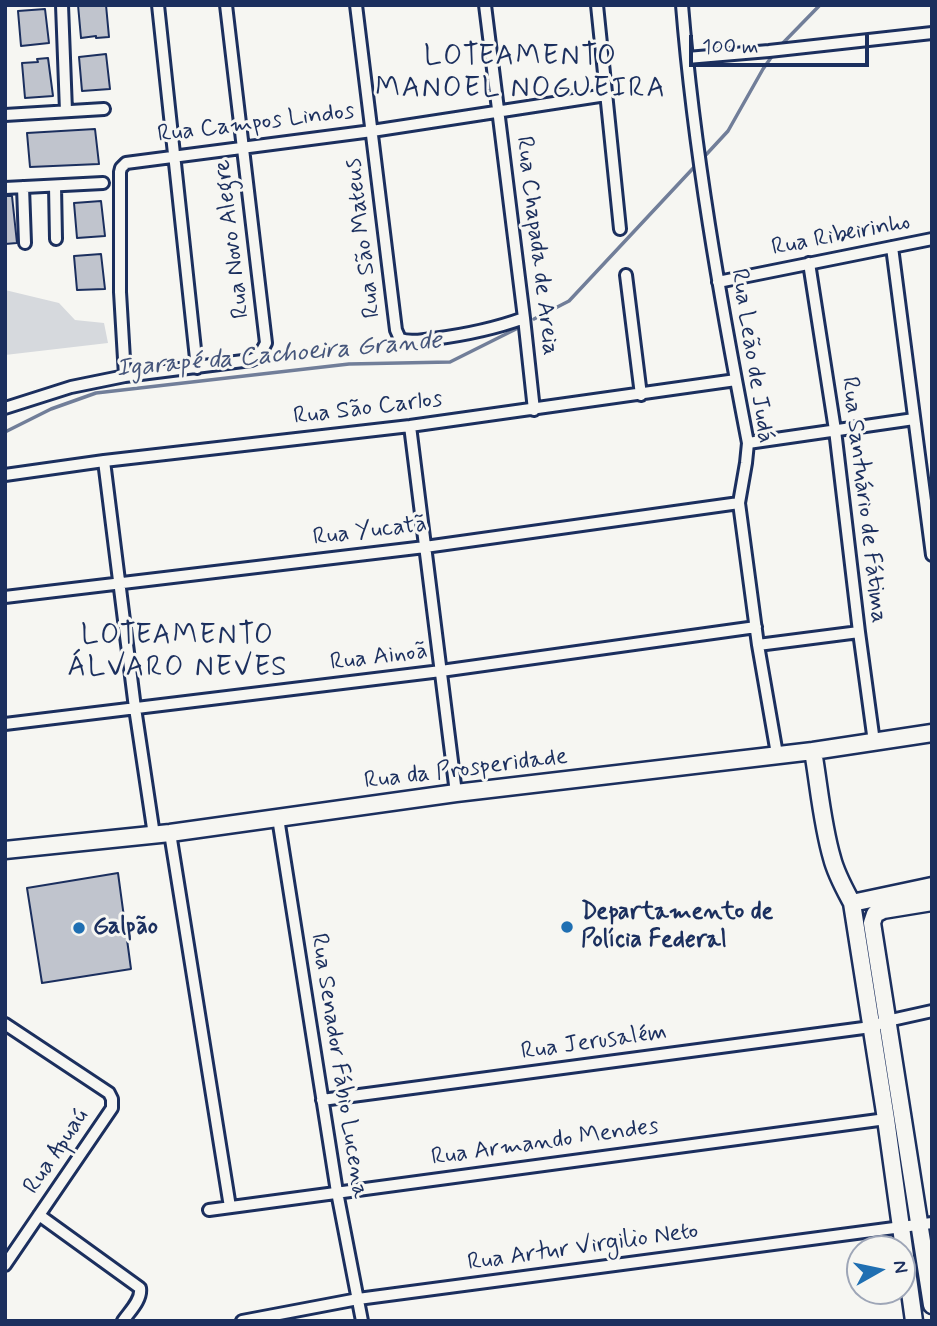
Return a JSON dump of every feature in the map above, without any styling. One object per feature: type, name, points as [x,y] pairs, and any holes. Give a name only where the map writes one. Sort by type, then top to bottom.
[{"type":"street","points":[[62,5],[66,111]]},
{"type":"street","points":[[5,408],[71,387],[125,376],[197,368],[158,5]]},
{"type":"street","name":"Rua Novo Alegre","points":[[197,368],[251,360],[259,356],[266,343],[226,5]]},
{"type":"street","name":"Rua São Mateus","points":[[356,5],[396,330],[400,339],[409,342],[465,335],[501,327],[524,318]]},
{"type":"street","name":"Rua Chapada de Areia","points":[[485,5],[534,410]]},
{"type":"street","points":[[597,5],[620,229]]},
{"type":"street","name":"Rua Leão de Judá","points":[[682,5],[698,153],[718,282],[748,443],[739,503],[758,645],[777,754]]},
{"type":"street","points":[[687,58],[932,33]]},
{"type":"street","name":"Rua Campos Lindos","points":[[125,376],[120,292],[121,168],[126,163],[372,131],[606,95]]},
{"type":"street","points":[[5,115],[104,109]]},
{"type":"street","points":[[5,188],[103,183]]},
{"type":"street","points":[[55,186],[56,239]]},
{"type":"street","points":[[23,187],[25,243]]},
{"type":"street","name":"Rua Ribeirinho","points":[[718,282],[932,239]]},
{"type":"street","points":[[892,247],[914,419],[926,464],[932,555]]},
{"type":"street","name":"Rua Santuário de Fátima","points":[[808,263],[835,430],[874,742]]},
{"type":"street","points":[[626,275],[640,394]]},
{"type":"street","name":"Rua São Carlos","points":[[5,475],[534,410],[736,380]]},
{"type":"street","points":[[748,443],[914,419]]},
{"type":"street","points":[[410,426],[456,793]]},
{"type":"street","points":[[104,461],[135,708],[162,834],[230,1207]]},
{"type":"street","name":"Rua Yucatã","points":[[5,597],[425,547],[739,503]]},
{"type":"street","name":"Rua Ainoã","points":[[5,724],[441,671],[756,627]]},
{"type":"street","points":[[758,645],[859,632]]},
{"type":"street","name":"Rua da Prosperidade","points":[[5,850],[162,834],[456,793],[813,751],[932,733]]},
{"type":"street","points":[[813,751],[830,851],[838,877],[852,903],[914,1321]]},
{"type":"street","name":"Rua Senador Fábio Lucena","points":[[278,818],[337,1192],[362,1321]]},
{"type":"street","points":[[852,903],[932,886]]},
{"type":"street","points":[[932,902],[883,910],[875,914],[872,923],[887,1020],[926,1223],[932,1305]]},
{"type":"street","name":"Rua Jerusalém","points":[[322,1100],[871,1027],[887,1020],[932,1011]]},
{"type":"street","name":"Rua Apuaú","points":[[5,1265],[113,1104],[109,1093],[7,1029]]},
{"type":"street","name":"Rua Armando Mendes","points":[[209,1210],[886,1119]]},
{"type":"street","points":[[39,1215],[140,1288],[141,1294],[123,1321]]},
{"type":"street","name":"Rua Artur Virgilio Neto","points":[[242,1321],[358,1299],[926,1223]]},
{"type":"shaded area","points":[[5,290],[59,303],[75,320],[104,323],[108,343],[5,355]]},
{"type":"building","points":[[78,5],[106,5],[109,37],[81,38]]},
{"type":"building","points":[[45,9],[49,43],[21,46],[18,11]]},
{"type":"building","points":[[106,54],[110,89],[82,91],[79,57]]},
{"type":"building","points":[[48,58],[53,96],[25,98],[22,63]]},
{"type":"building","points":[[95,129],[99,164],[30,167],[27,133]]},
{"type":"building","points":[[5,196],[12,196],[17,243],[5,244]]},
{"type":"building","points":[[101,201],[105,236],[77,238],[74,203]]},
{"type":"building","points":[[101,254],[105,289],[77,290],[74,256]]},
{"type":"building","name":"Galpão","points":[[118,873],[131,969],[42,983],[27,888]]},
{"type":"waterway","name":"Igarapé da Cachoeira Grande","points":[[780,46],[820,5]]},
{"type":"waterway","name":"Igarapé da Cachoeira Grande","points":[[703,158],[728,131],[775,52]]},
{"type":"waterway","name":"Igarapé da Cachoeira Grande","points":[[534,319],[569,301],[698,163]]},
{"type":"waterway","name":"Igarapé da Cachoeira Grande","points":[[5,432],[51,409],[96,393],[349,364],[450,362],[516,329]]},
{"type":"place","name":"Departamento de Polícia Federal","points":[[567,927]]},
{"type":"place","name":"Galpão","points":[[79,928]]},
{"type":"district","name":"LOTEAMENTO MANOEL NOGUEIRA","points":[[521,74]]},
{"type":"district","name":"LOTEAMENTO ÁLVARO NEVES","points":[[178,653]]}]
